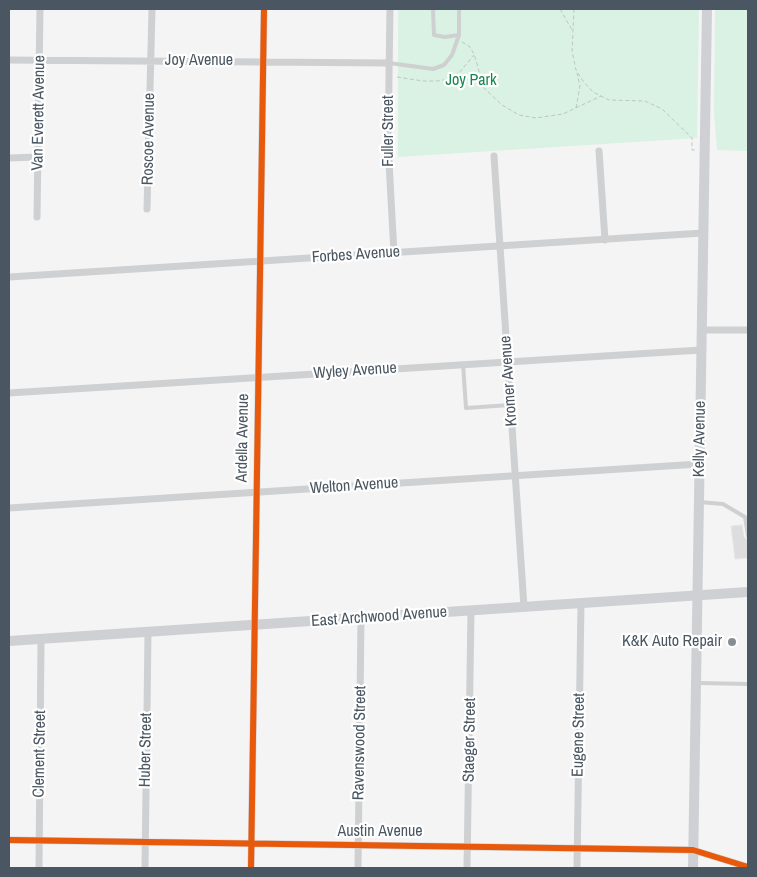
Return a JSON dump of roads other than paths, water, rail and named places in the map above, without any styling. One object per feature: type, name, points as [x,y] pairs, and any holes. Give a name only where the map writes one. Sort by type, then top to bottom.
[{"type":"main road","name":"Kelly Avenue","points":[[693,868],[707,9]]},
{"type":"main road","name":"East Archwood Avenue","points":[[9,641],[748,592]]},
{"type":"street","name":"Van Everett Avenue","points":[[37,217],[40,9]]},
{"type":"street","name":"Roscoe Avenue","points":[[147,208],[152,9]]},
{"type":"street","name":"Ardella Avenue","points":[[251,868],[264,9]]},
{"type":"street","name":"Fuller Street","points":[[390,9],[388,162],[394,253]]},
{"type":"street","name":"Joy Avenue","points":[[9,60],[389,63]]},
{"type":"street","points":[[599,151],[605,240]]},
{"type":"street","name":"Kromer Avenue","points":[[494,156],[524,607]]},
{"type":"street","points":[[9,158],[38,157]]},
{"type":"street","name":"Forbes Avenue","points":[[9,277],[703,234]]},
{"type":"street","points":[[702,330],[748,330]]},
{"type":"street","name":"Wyley Avenue","points":[[9,393],[702,350]]},
{"type":"street","name":"Welton Avenue","points":[[9,508],[699,464]]},
{"type":"street","name":"Eugene Street","points":[[577,868],[581,603]]},
{"type":"street","name":"Staeger Street","points":[[468,868],[471,611]]},
{"type":"street","name":"Ravenswood Street","points":[[358,868],[361,618]]},
{"type":"street","name":"Huber Street","points":[[145,868],[148,632]]},
{"type":"street","name":"Clement Street","points":[[39,868],[41,639]]},
{"type":"street","name":"Austin Avenue","points":[[9,840],[693,850],[748,867]]},
{"type":"lane","points":[[433,9],[434,35],[458,37]]},
{"type":"lane","points":[[389,63],[432,69],[444,65],[452,56],[458,37],[459,9]]},
{"type":"lane","points":[[463,364],[466,408],[510,405]]},
{"type":"lane","points":[[699,502],[723,504],[745,517],[748,536]]},
{"type":"lane","points":[[697,682],[748,684]]},
{"type":"place","name":"K&K Auto Repair","points":[[732,642]]},
{"type":"park label","name":"Joy Park","points":[[471,81]]}]
